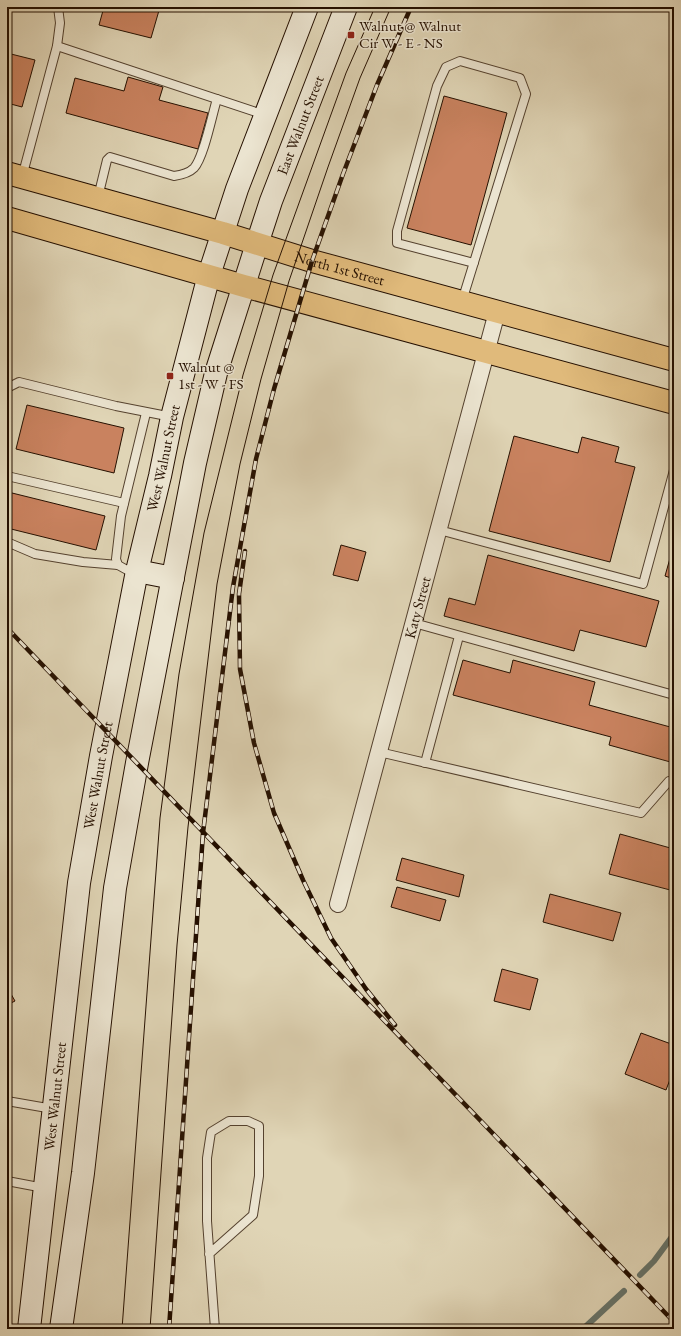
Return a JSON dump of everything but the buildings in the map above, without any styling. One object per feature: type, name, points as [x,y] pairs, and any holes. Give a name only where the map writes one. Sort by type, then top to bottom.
[{"type":"main road","points":[[222,233],[237,189],[307,7]]},
{"type":"main road","name":"East Walnut Street","points":[[257,244],[271,201],[346,7]]},
{"type":"main road","name":"North 1st Street","points":[[15,175],[222,233],[312,262],[674,360]]},
{"type":"main road","points":[[7,218],[244,286],[674,403]]},
{"type":"main road","name":"West Walnut Street","points":[[29,1329],[78,883],[101,756],[127,568],[160,476],[172,417],[209,275],[222,233]]},
{"type":"main road","points":[[61,1329],[83,1173],[115,888],[137,763],[195,463],[216,373],[257,244]]},
{"type":"main road","points":[[127,568],[173,578]]},
{"type":"street","name":"Katy Street","points":[[338,904],[497,312]]},
{"type":"lane","points":[[15,175],[57,46],[60,23],[58,7]]},
{"type":"lane","points":[[57,46],[265,115]]},
{"type":"lane","points":[[462,302],[474,263],[526,94],[520,78],[460,61],[446,67],[437,86],[397,231],[396,243],[474,263]]},
{"type":"lane","points":[[98,198],[107,160],[110,158],[174,176],[183,175],[193,169],[200,160],[216,99]]},
{"type":"lane","points":[[7,388],[19,382],[146,413],[172,417]]},
{"type":"lane","points":[[127,568],[116,559],[121,516],[146,413]]},
{"type":"lane","points":[[439,530],[643,584],[674,470]]},
{"type":"lane","points":[[7,476],[124,503]]},
{"type":"lane","points":[[7,542],[35,554],[127,568]]},
{"type":"lane","points":[[414,623],[674,695]]},
{"type":"lane","points":[[425,763],[459,636]]},
{"type":"lane","points":[[379,752],[641,813],[669,781],[674,781]]},
{"type":"lane","points":[[7,1101],[53,1109]]},
{"type":"lane","points":[[209,1254],[253,1215],[259,1176],[259,1126],[248,1121],[229,1121],[211,1132],[206,1158],[206,1221],[209,1254],[216,1329]]},
{"type":"lane","points":[[7,1181],[45,1188]]},
{"type":"waterway","points":[[640,1275],[654,1261],[674,1234]]},
{"type":"waterway","points":[[583,1329],[624,1291]]},
{"type":"tram line","points":[[122,1329],[160,818],[179,674],[204,533],[243,375],[273,275],[346,73],[375,7]]},
{"type":"tram line","points":[[150,1329],[177,945],[188,827],[217,584],[240,464],[261,379],[289,281],[360,78],[391,7]]},
{"type":"railway","points":[[169,1329],[203,833],[233,587],[256,459],[274,389],[312,261],[377,85],[411,7]]},
{"type":"railway","points":[[245,551],[239,594],[240,669],[254,743],[274,813],[303,880],[331,938],[366,989],[395,1025]]},
{"type":"railway","points":[[7,628],[674,1322]]},
{"type":"place","name":"Walnut @ Walnut Cir W - E - NS","points":[[351,35]]},
{"type":"place","name":"Walnut @ 1st - W - FS","points":[[170,376]]}]
